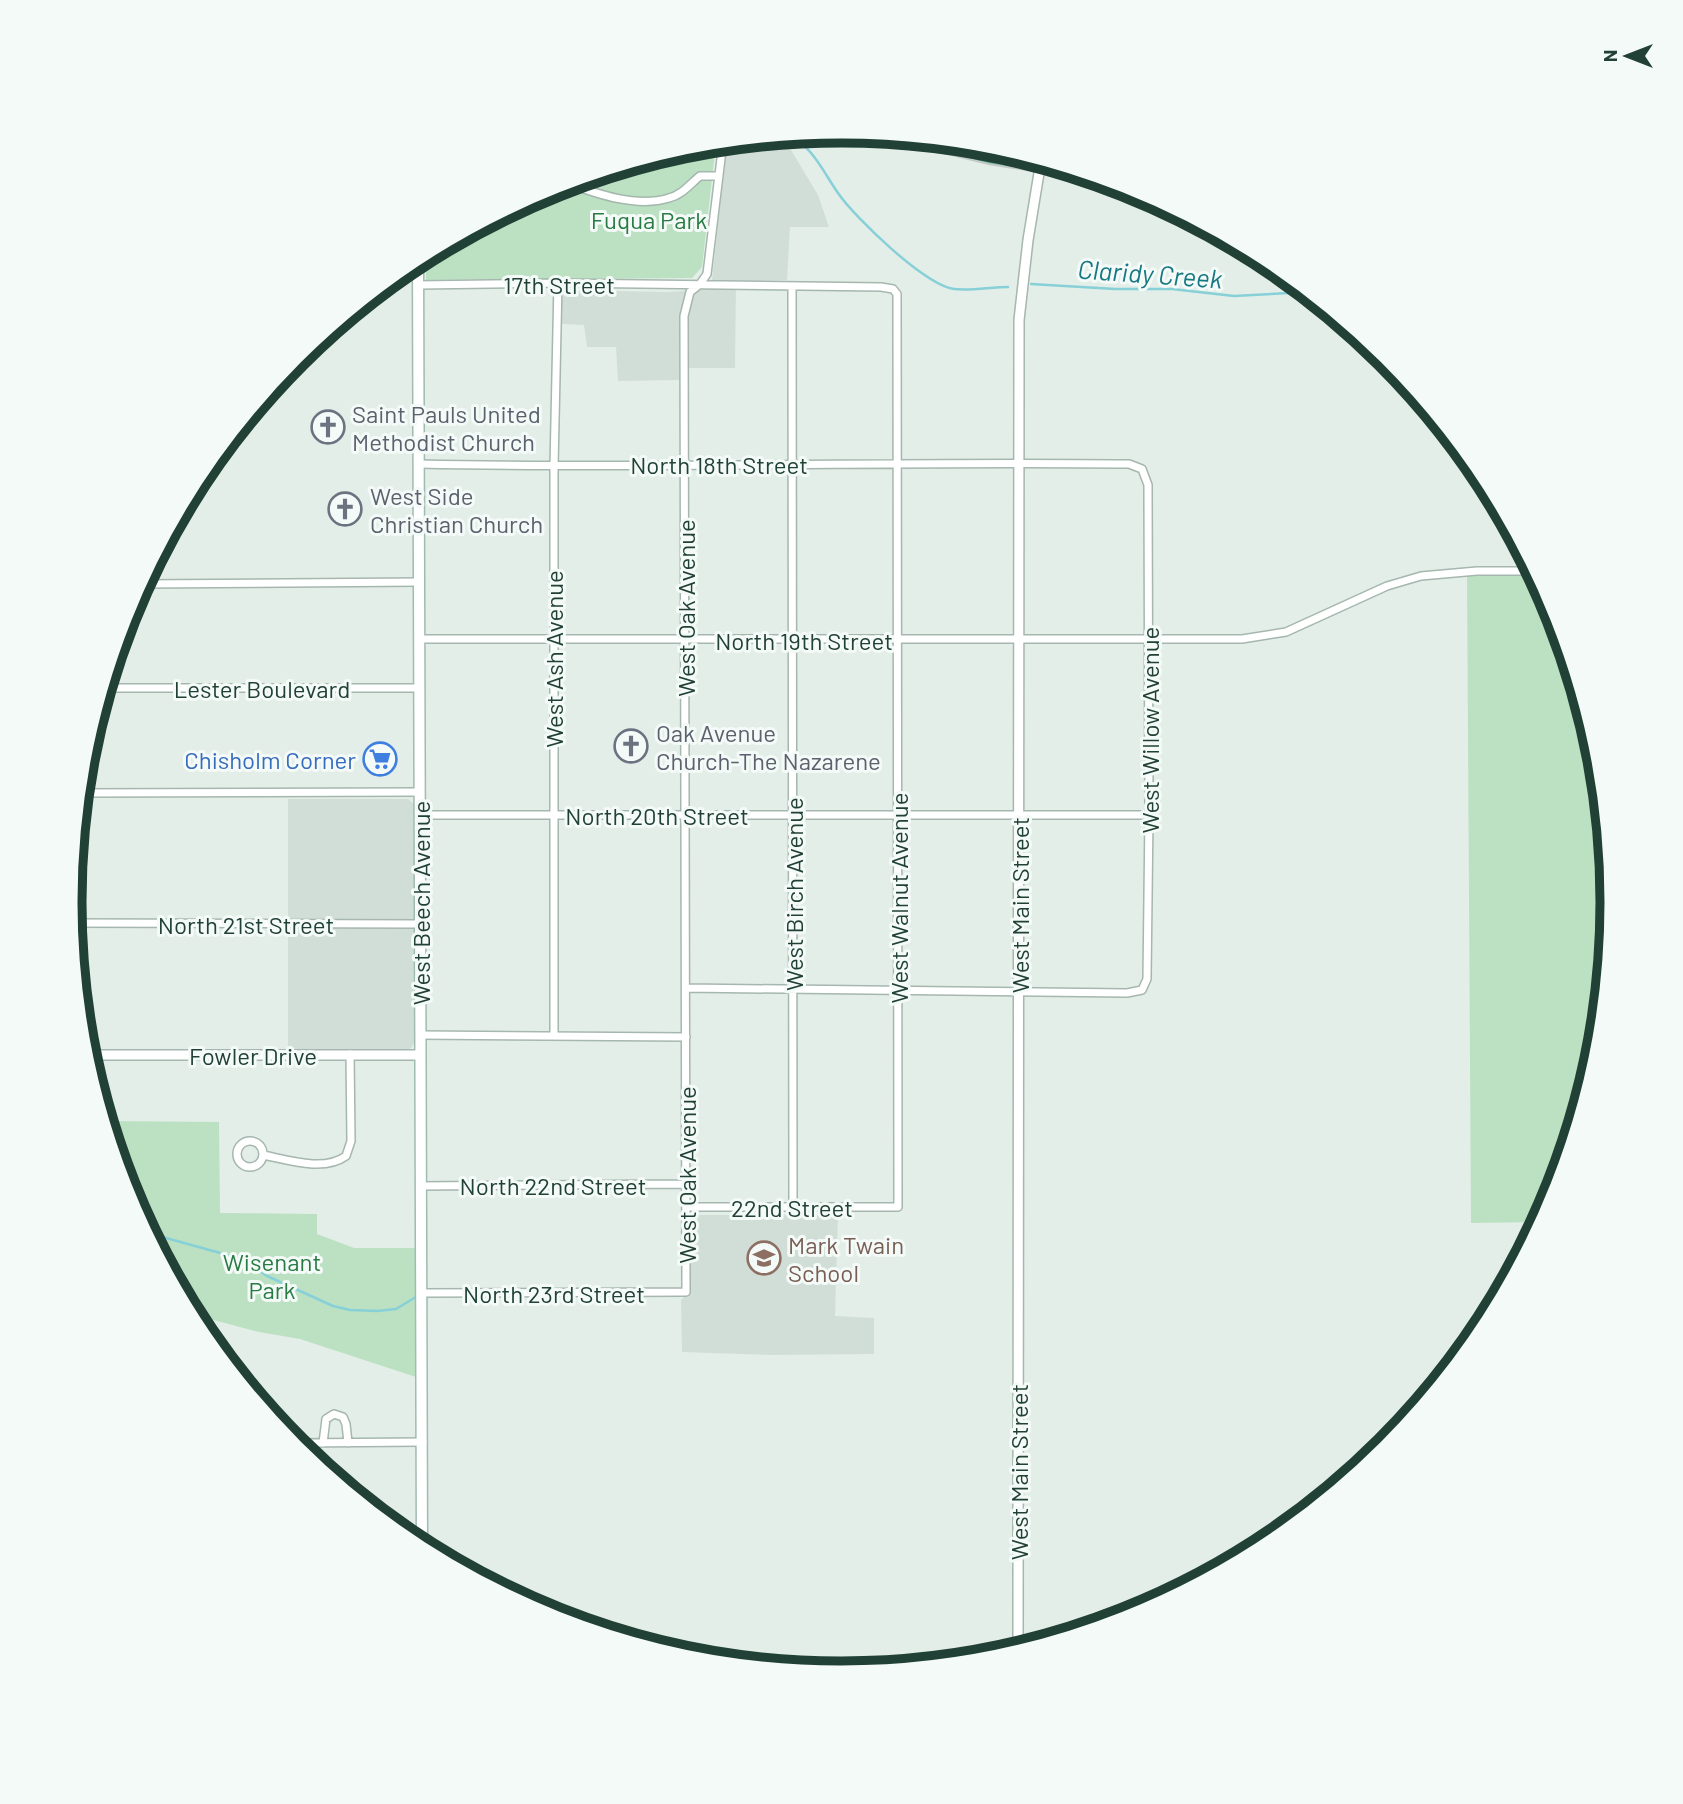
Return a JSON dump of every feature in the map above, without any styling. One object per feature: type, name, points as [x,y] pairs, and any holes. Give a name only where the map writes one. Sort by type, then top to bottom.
[{"type":"main road","points":[[976,155],[998,159]]},
{"type":"main road","name":"West Beech Avenue","points":[[418,272],[422,1534]]},
{"type":"street","name":"West Oak Avenue","points":[[686,1292],[684,316],[690,292],[707,274],[722,152]]},
{"type":"street","name":"West Main Street","points":[[1018,1640],[1019,320],[1039,169]]},
{"type":"street","points":[[584,188],[616,198],[660,200],[684,191],[700,176],[719,176]]},
{"type":"street","name":"17th Street","points":[[418,285],[558,283],[881,287],[893,289],[897,294]]},
{"type":"street","name":"West Ash Avenue","points":[[554,1035],[552,816],[558,283]]},
{"type":"street","name":"West Birch Avenue","points":[[792,286],[793,1208]]},
{"type":"street","name":"West Walnut Avenue","points":[[897,294],[898,1207]]},
{"type":"street","name":"North 18th Street","points":[[420,464],[554,466],[1019,463],[1129,464],[1142,469]]},
{"type":"street","name":"West Willow Avenue","points":[[1018,990],[1127,993],[1142,990],[1147,979],[1148,485],[1142,469]]},
{"type":"street","name":"North 19th Street","points":[[420,639],[1242,639],[1267,637],[1310,623],[1387,586],[1421,576],[1459,572],[1524,571]]},
{"type":"street","points":[[153,584],[420,582]]},
{"type":"street","name":"Lester Boulevard","points":[[113,688],[420,688]]},
{"type":"street","points":[[91,793],[420,792]]},
{"type":"street","name":"North 20th Street","points":[[420,815],[1149,815]]},
{"type":"street","name":"North 21st Street","points":[[83,923],[419,924]]},
{"type":"street","points":[[686,989],[1018,990]]},
{"type":"street","points":[[420,1035],[686,1037]]},
{"type":"street","points":[[263,1155],[325,1163],[333,1163],[346,1156],[351,1141],[350,1054]]},
{"type":"street","name":"Fowler Drive","points":[[98,1055],[420,1055]]},
{"type":"street","name":"North 22nd Street","points":[[421,1186],[685,1184]]},
{"type":"street","name":"22nd Street","points":[[686,1207],[898,1207]]},
{"type":"street","name":"North 23rd Street","points":[[421,1293],[686,1292]]},
{"type":"street","points":[[323,1443],[326,1419],[334,1414],[343,1417],[348,1443]]},
{"type":"street","points":[[309,1443],[423,1442]]},
{"type":"shaded area","points":[[780,145],[791,150],[818,195],[829,227],[790,227],[787,280],[736,281],[735,368],[679,368],[679,380],[618,381],[616,347],[587,347],[584,325],[562,324],[560,313],[563,295],[568,290],[668,292],[711,289],[726,152]]},
{"type":"shaded area","points":[[288,799],[408,799],[414,804],[414,1043],[406,1051],[288,1051]]},
{"type":"shaded area","name":"Mark Twain School","points":[[696,1215],[838,1215],[835,1316],[874,1318],[874,1354],[682,1352],[681,1300],[691,1290],[690,1226]]},
{"type":"green space","name":"Fuqua Park","points":[[715,153],[702,267],[692,278],[426,280],[426,267],[462,244],[551,201],[597,183],[645,169]]},
{"type":"green space","points":[[1526,574],[1543,611],[1575,705],[1594,803],[1599,852],[1599,952],[1586,1050],[1575,1099],[1560,1146],[1529,1222],[1471,1223],[1467,575]]},
{"type":"green space","name":"Wisenant Park","points":[[115,1121],[219,1122],[220,1213],[317,1214],[317,1234],[354,1248],[416,1248],[416,1377],[300,1339],[259,1332],[206,1318],[184,1282],[140,1193]]},
{"type":"waterway","name":"Claridy Creek","points":[[802,144],[859,218],[926,276],[954,289],[1008,287]]},
{"type":"waterway","name":"Claridy Creek","points":[[1031,284],[1172,289],[1234,296],[1294,293]]},
{"type":"waterway","points":[[160,1236],[242,1259],[267,1276],[333,1306],[350,1310],[396,1309],[416,1297]]},
{"type":"place","name":"Saint Pauls United Methodist Church","points":[[328,427]]},
{"type":"place","name":"West Side Christian Church","points":[[345,509]]},
{"type":"place","name":"Oak Avenue Church-The Nazarene","points":[[631,746]]},
{"type":"place","name":"Chisholm Corner","points":[[380,759]]},
{"type":"place","name":"Mark Twain School","points":[[764,1258]]}]
